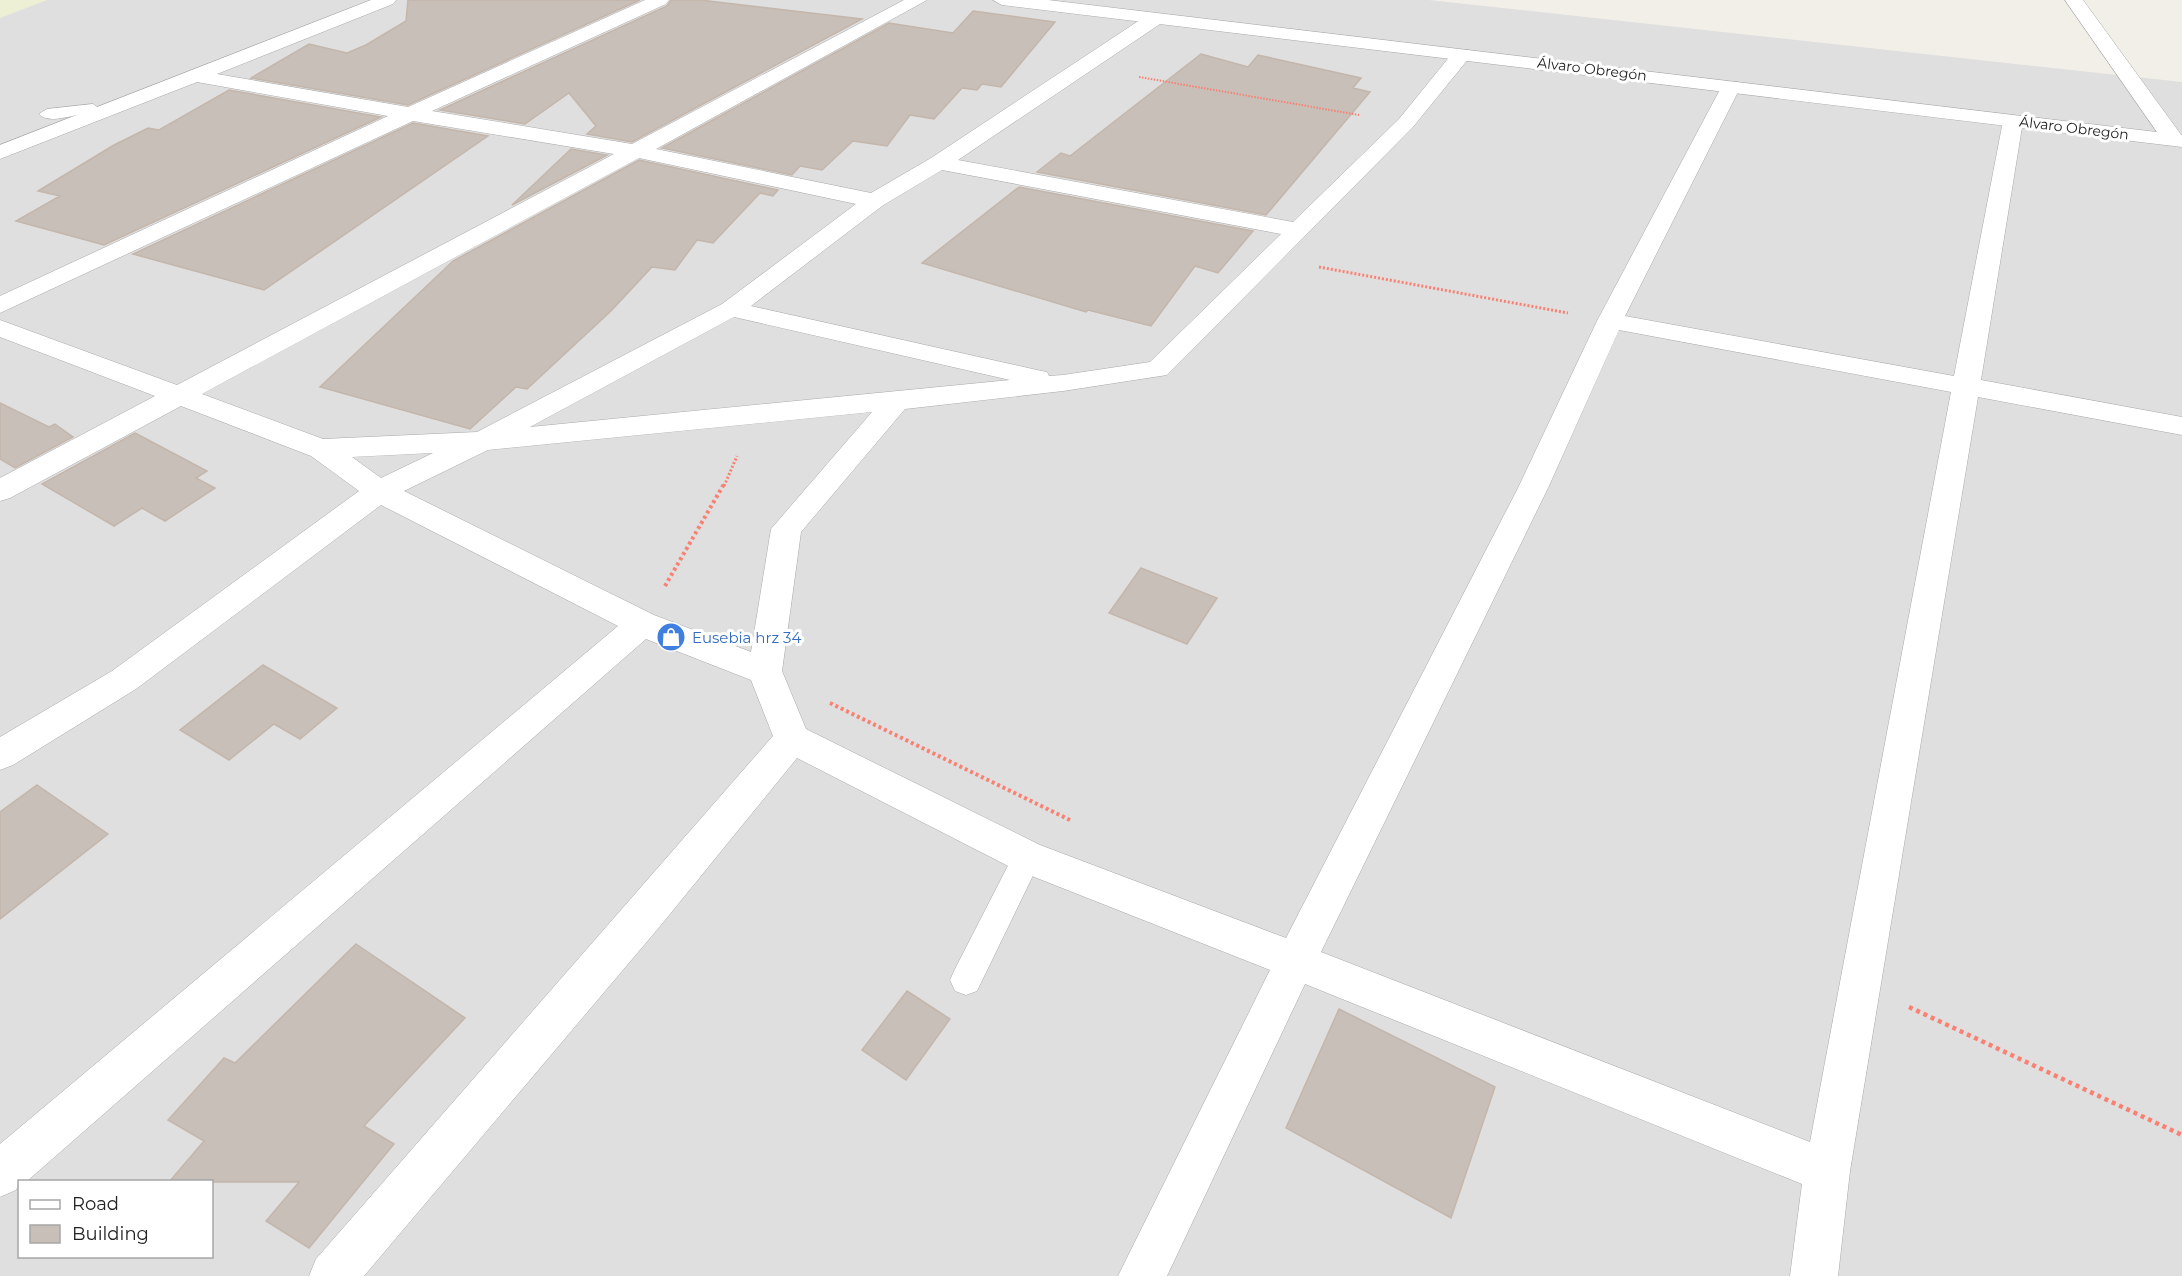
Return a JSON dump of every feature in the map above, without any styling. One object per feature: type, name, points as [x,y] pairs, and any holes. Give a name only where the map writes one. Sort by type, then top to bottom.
[{"type":"street","points":[[0,153],[387,0]]},
{"type":"street","points":[[0,305],[660,0]]},
{"type":"street","points":[[0,491],[918,0]]},
{"type":"street","name":"Álvaro Obregón","points":[[1002,0],[2178,141]]},
{"type":"street","points":[[2074,0],[2178,141]]},
{"type":"street","points":[[0,755],[124,680],[379,491],[482,441],[731,309],[874,201],[939,163],[1085,68],[1156,18]]},
{"type":"street","points":[[321,449],[482,441],[755,415],[1063,383],[1158,369],[1406,123],[1462,54]]},
{"type":"street","points":[[195,76],[636,151],[874,201]]},
{"type":"street","points":[[1143,1276],[1296,960],[1533,489],[1610,321],[1731,86]]},
{"type":"street","points":[[1814,1276],[1827,1171],[1862,984],[2013,121]]},
{"type":"street","points":[[939,163],[1296,230]]},
{"type":"street","points":[[731,309],[1063,383]]},
{"type":"street","points":[[1610,321],[2182,426]]},
{"type":"street","points":[[0,328],[321,449],[379,491],[642,624],[765,671]]},
{"type":"street","points":[[897,401],[786,529],[765,671],[792,739],[1028,857],[1296,960],[1827,1171]]},
{"type":"street","points":[[0,1174],[642,624]]},
{"type":"street","points":[[333,1276],[647,912],[792,739]]},
{"type":"lane","points":[[47,114],[93,109],[99,114]]},
{"type":"lane","points":[[966,981],[1028,857]]},
{"type":"path","points":[[1085,68],[1406,123]]},
{"type":"path","points":[[1268,258],[1610,321]]},
{"type":"path","points":[[642,624],[723,487],[755,415]]},
{"type":"path","points":[[765,671],[1076,823]]},
{"type":"path","points":[[1862,984],[2182,1135]]},
{"type":"shaded area","points":[[0,0],[1429,0],[2182,82],[2182,1276],[0,1276]]},
{"type":"green space","points":[[0,0],[47,0],[0,18]]},
{"type":"building","points":[[408,0],[640,0],[408,105],[251,78],[309,44],[347,53],[366,45],[406,21]]},
{"type":"building","points":[[671,0],[700,0],[862,19],[632,142],[587,134],[596,126],[569,93],[525,124],[440,110],[667,6]]},
{"type":"building","points":[[973,11],[1055,22],[1001,87],[982,84],[977,90],[962,88],[934,119],[910,115],[887,146],[853,141],[822,170],[800,166],[792,175],[662,148],[889,23],[953,33]]},
{"type":"building","points":[[1201,54],[1248,67],[1258,55],[1361,78],[1353,88],[1370,92],[1266,215],[1037,172],[1061,153],[1070,156]]},
{"type":"building","points":[[229,90],[381,117],[104,245],[16,221],[60,196],[38,191],[114,145],[148,128],[159,130]]},
{"type":"building","points":[[413,123],[488,136],[264,290],[133,254]]},
{"type":"building","points":[[571,149],[607,155],[512,205]]},
{"type":"building","points":[[639,160],[778,190],[773,196],[760,193],[713,243],[697,240],[675,270],[652,267],[611,311],[527,389],[516,387],[470,429],[320,387],[453,261]]},
{"type":"building","points":[[1019,187],[1253,231],[1218,273],[1195,266],[1151,326],[1088,310],[1086,312],[922,263]]},
{"type":"building","points":[[0,403],[49,427],[55,424],[73,437],[15,468],[0,459]]},
{"type":"building","points":[[135,433],[207,471],[196,478],[215,488],[165,521],[142,508],[114,526],[42,484]]},
{"type":"building","points":[[1141,568],[1217,598],[1187,644],[1109,613]]},
{"type":"building","points":[[263,665],[337,708],[300,739],[274,724],[229,760],[180,730]]},
{"type":"building","points":[[37,785],[108,834],[0,919],[0,812]]},
{"type":"building","points":[[356,944],[465,1018],[364,1126],[394,1144],[309,1248],[266,1221],[299,1182],[171,1180],[204,1141],[168,1120],[224,1058],[235,1063]]},
{"type":"building","points":[[907,991],[950,1019],[906,1080],[862,1050]]},
{"type":"building","points":[[1339,1009],[1495,1087],[1451,1218],[1286,1128]]},
{"type":"place","name":"Eusebia hrz 34","points":[[671,637]]}]
